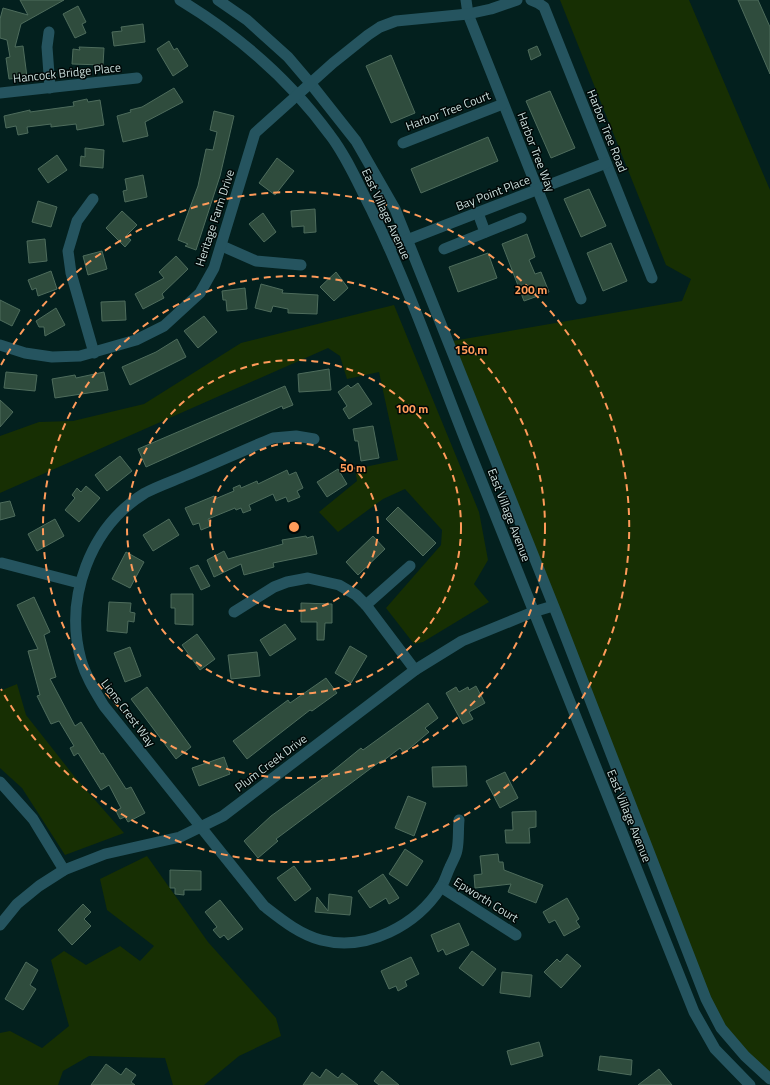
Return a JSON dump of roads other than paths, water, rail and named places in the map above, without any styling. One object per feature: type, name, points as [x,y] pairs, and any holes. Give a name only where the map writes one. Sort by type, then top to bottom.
[{"type":"street","name":"East Village Avenue","points":[[180,0],[214,20],[262,59],[298,95],[332,137],[359,185],[389,247],[533,612],[694,1012],[716,1049],[750,1085]]},
{"type":"street","name":"East Village Avenue","points":[[218,0],[247,20],[288,57],[311,84],[356,141],[395,209],[553,606],[706,999],[721,1028],[745,1056],[770,1079]]},
{"type":"street","name":"Harbor Tree Way","points":[[466,0],[468,14],[581,299]]},
{"type":"street","points":[[298,95],[368,35],[380,27],[396,21],[468,14],[491,9],[516,0]]},
{"type":"street","name":"Harbor Tree Road","points":[[531,0],[538,2],[544,8],[652,278]]},
{"type":"street","points":[[49,32],[47,48],[50,88]]},
{"type":"street","name":"Hancock Bridge Place","points":[[0,93],[137,78]]},
{"type":"street","name":"Heritage Farm Drive","points":[[0,345],[24,353],[52,357],[94,353],[136,340],[164,326],[200,293],[214,268],[222,246],[255,133],[298,95]]},
{"type":"street","name":"Harbor Tree Court","points":[[403,143],[503,104]]},
{"type":"street","name":"Bay Point Place","points":[[389,247],[606,163]]},
{"type":"street","points":[[93,199],[77,221],[68,251],[71,273],[94,353]]},
{"type":"street","points":[[478,213],[485,232]]},
{"type":"street","points":[[444,249],[521,218]]},
{"type":"street","points":[[222,246],[256,261],[302,265]]},
{"type":"street","name":"Lions Crest Way","points":[[314,439],[296,436],[273,438],[146,493],[123,510],[104,530],[91,553],[79,583],[76,635],[81,661],[90,684],[104,706],[264,906],[289,926],[321,940],[339,943],[365,941],[380,937],[401,927],[415,916],[441,887],[457,850],[459,820]]},
{"type":"street","points":[[2,563],[79,583]]},
{"type":"street","points":[[366,605],[410,566]]},
{"type":"street","points":[[234,612],[274,587],[308,578],[339,585],[356,595],[366,605],[415,670]]},
{"type":"street","name":"Plum Creek Drive","points":[[0,925],[17,904],[39,886],[64,870],[105,854],[180,837],[223,816],[415,670],[462,641],[533,612],[553,606]]},
{"type":"street","points":[[0,782],[33,819],[64,870]]},
{"type":"street","name":"Epworth Court","points":[[441,887],[516,934]]}]
